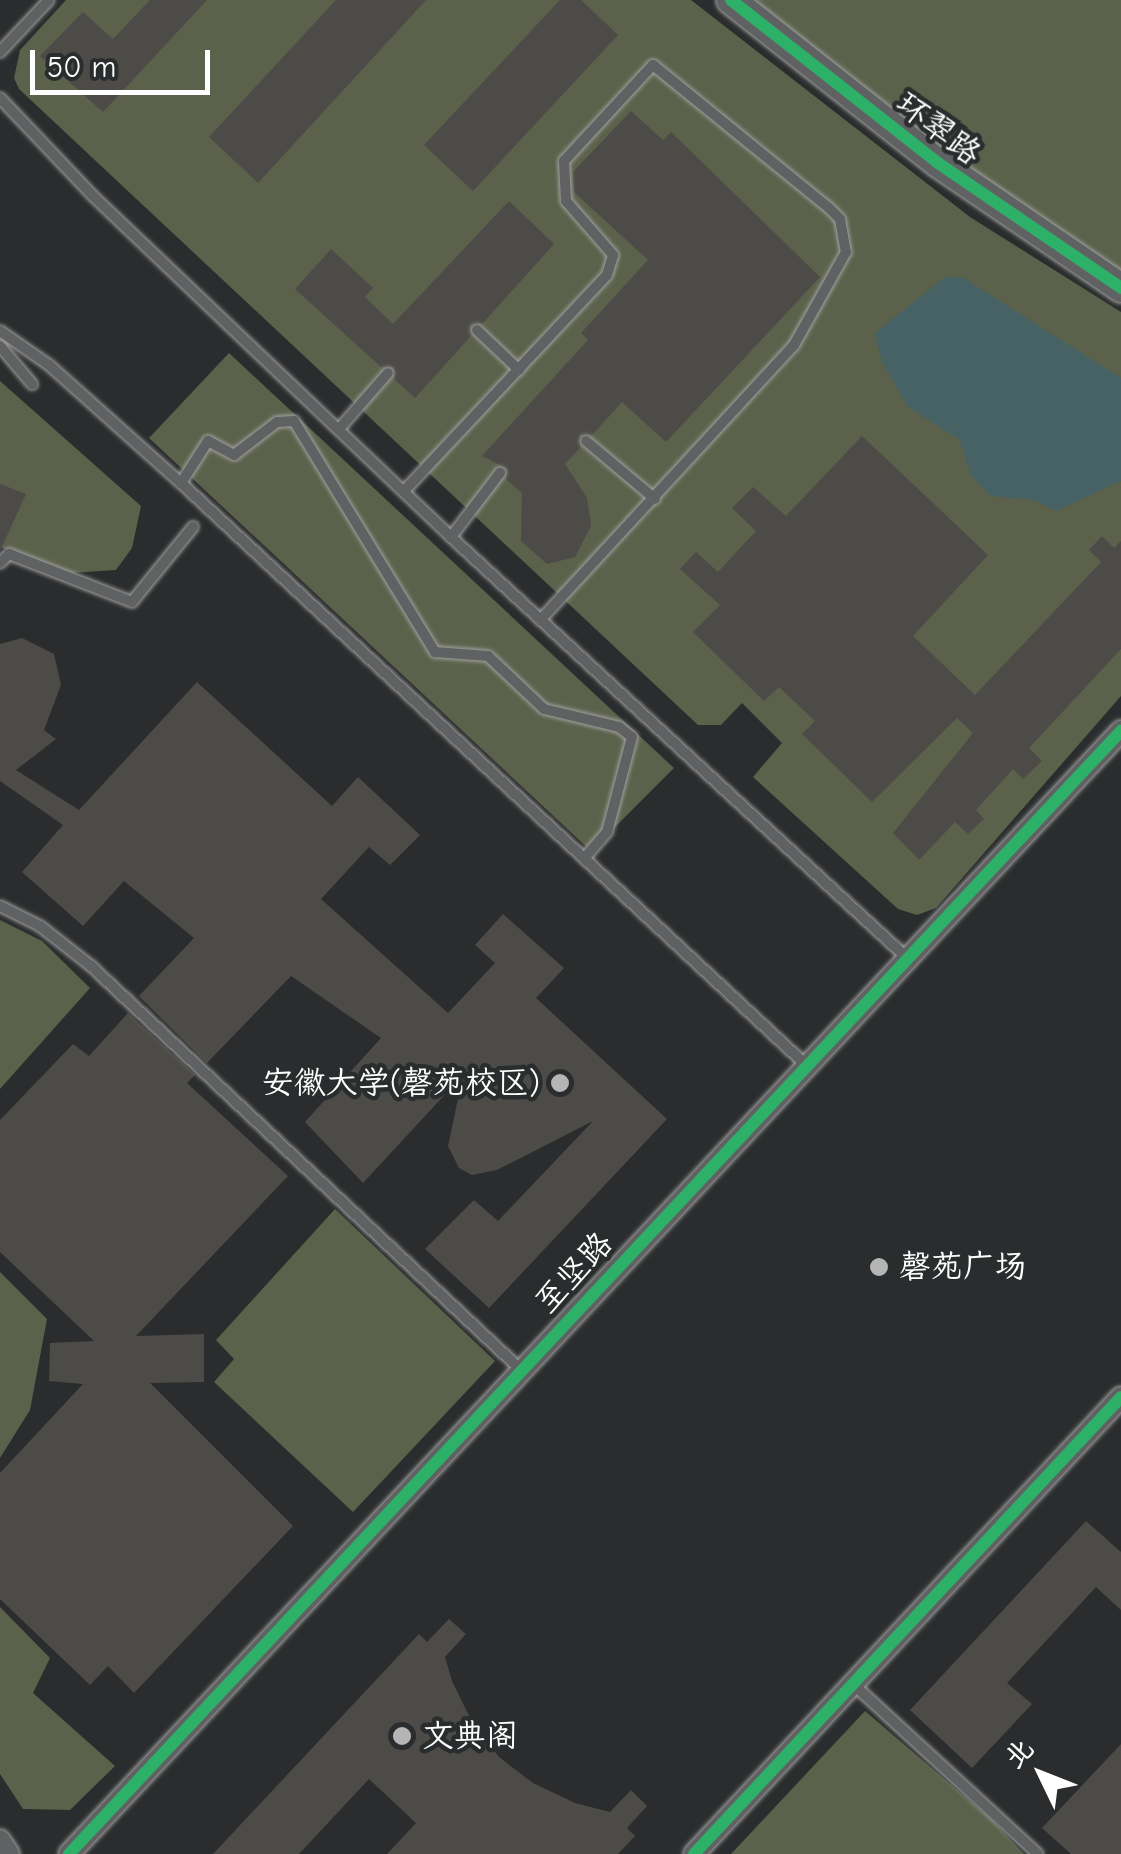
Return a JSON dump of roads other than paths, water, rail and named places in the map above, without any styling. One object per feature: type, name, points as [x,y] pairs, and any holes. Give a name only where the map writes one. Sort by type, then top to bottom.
[{"type":"street","name":"环翠路","points":[[731,0],[924,154],[1121,288]]},
{"type":"street","name":"至坚路","points":[[69,1854],[1121,730]]},
{"type":"street","points":[[694,1854],[1121,1397]]},
{"type":"street","points":[[0,1840],[9,1854]]},
{"type":"lane","points":[[0,52],[49,0]]},
{"type":"lane","points":[[404,490],[614,264],[566,201],[564,162],[653,65],[828,207],[840,219],[846,252],[794,345],[540,620]]},
{"type":"lane","points":[[0,98],[451,537],[906,957]]},
{"type":"lane","points":[[0,330],[49,364],[181,483],[806,1065]]},
{"type":"lane","points":[[477,330],[519,370]]},
{"type":"lane","points":[[0,346],[32,384]]},
{"type":"lane","points":[[339,429],[388,373]]},
{"type":"lane","points":[[181,483],[208,441],[234,455],[277,422],[294,421],[435,652],[488,656],[544,709],[619,727],[632,737],[608,832],[585,858]]},
{"type":"lane","points":[[586,441],[655,499]]},
{"type":"lane","points":[[451,537],[500,473]]},
{"type":"lane","points":[[0,564],[9,554],[132,602],[193,528]]},
{"type":"lane","points":[[0,906],[91,966],[521,1370]]},
{"type":"lane","points":[[854,1684],[1038,1854]]},
{"type":"water","points":[[945,277],[962,277],[1121,378],[1121,481],[1056,511],[1034,500],[991,496],[971,476],[960,440],[908,407],[882,362],[875,333]]},
{"type":"place","name":"安徽大学(磬苑校区)","points":[[560,1083]]},
{"type":"place","name":"磬苑广场","points":[[879,1267]]},
{"type":"place","name":"文典阁","points":[[402,1736]]}]
